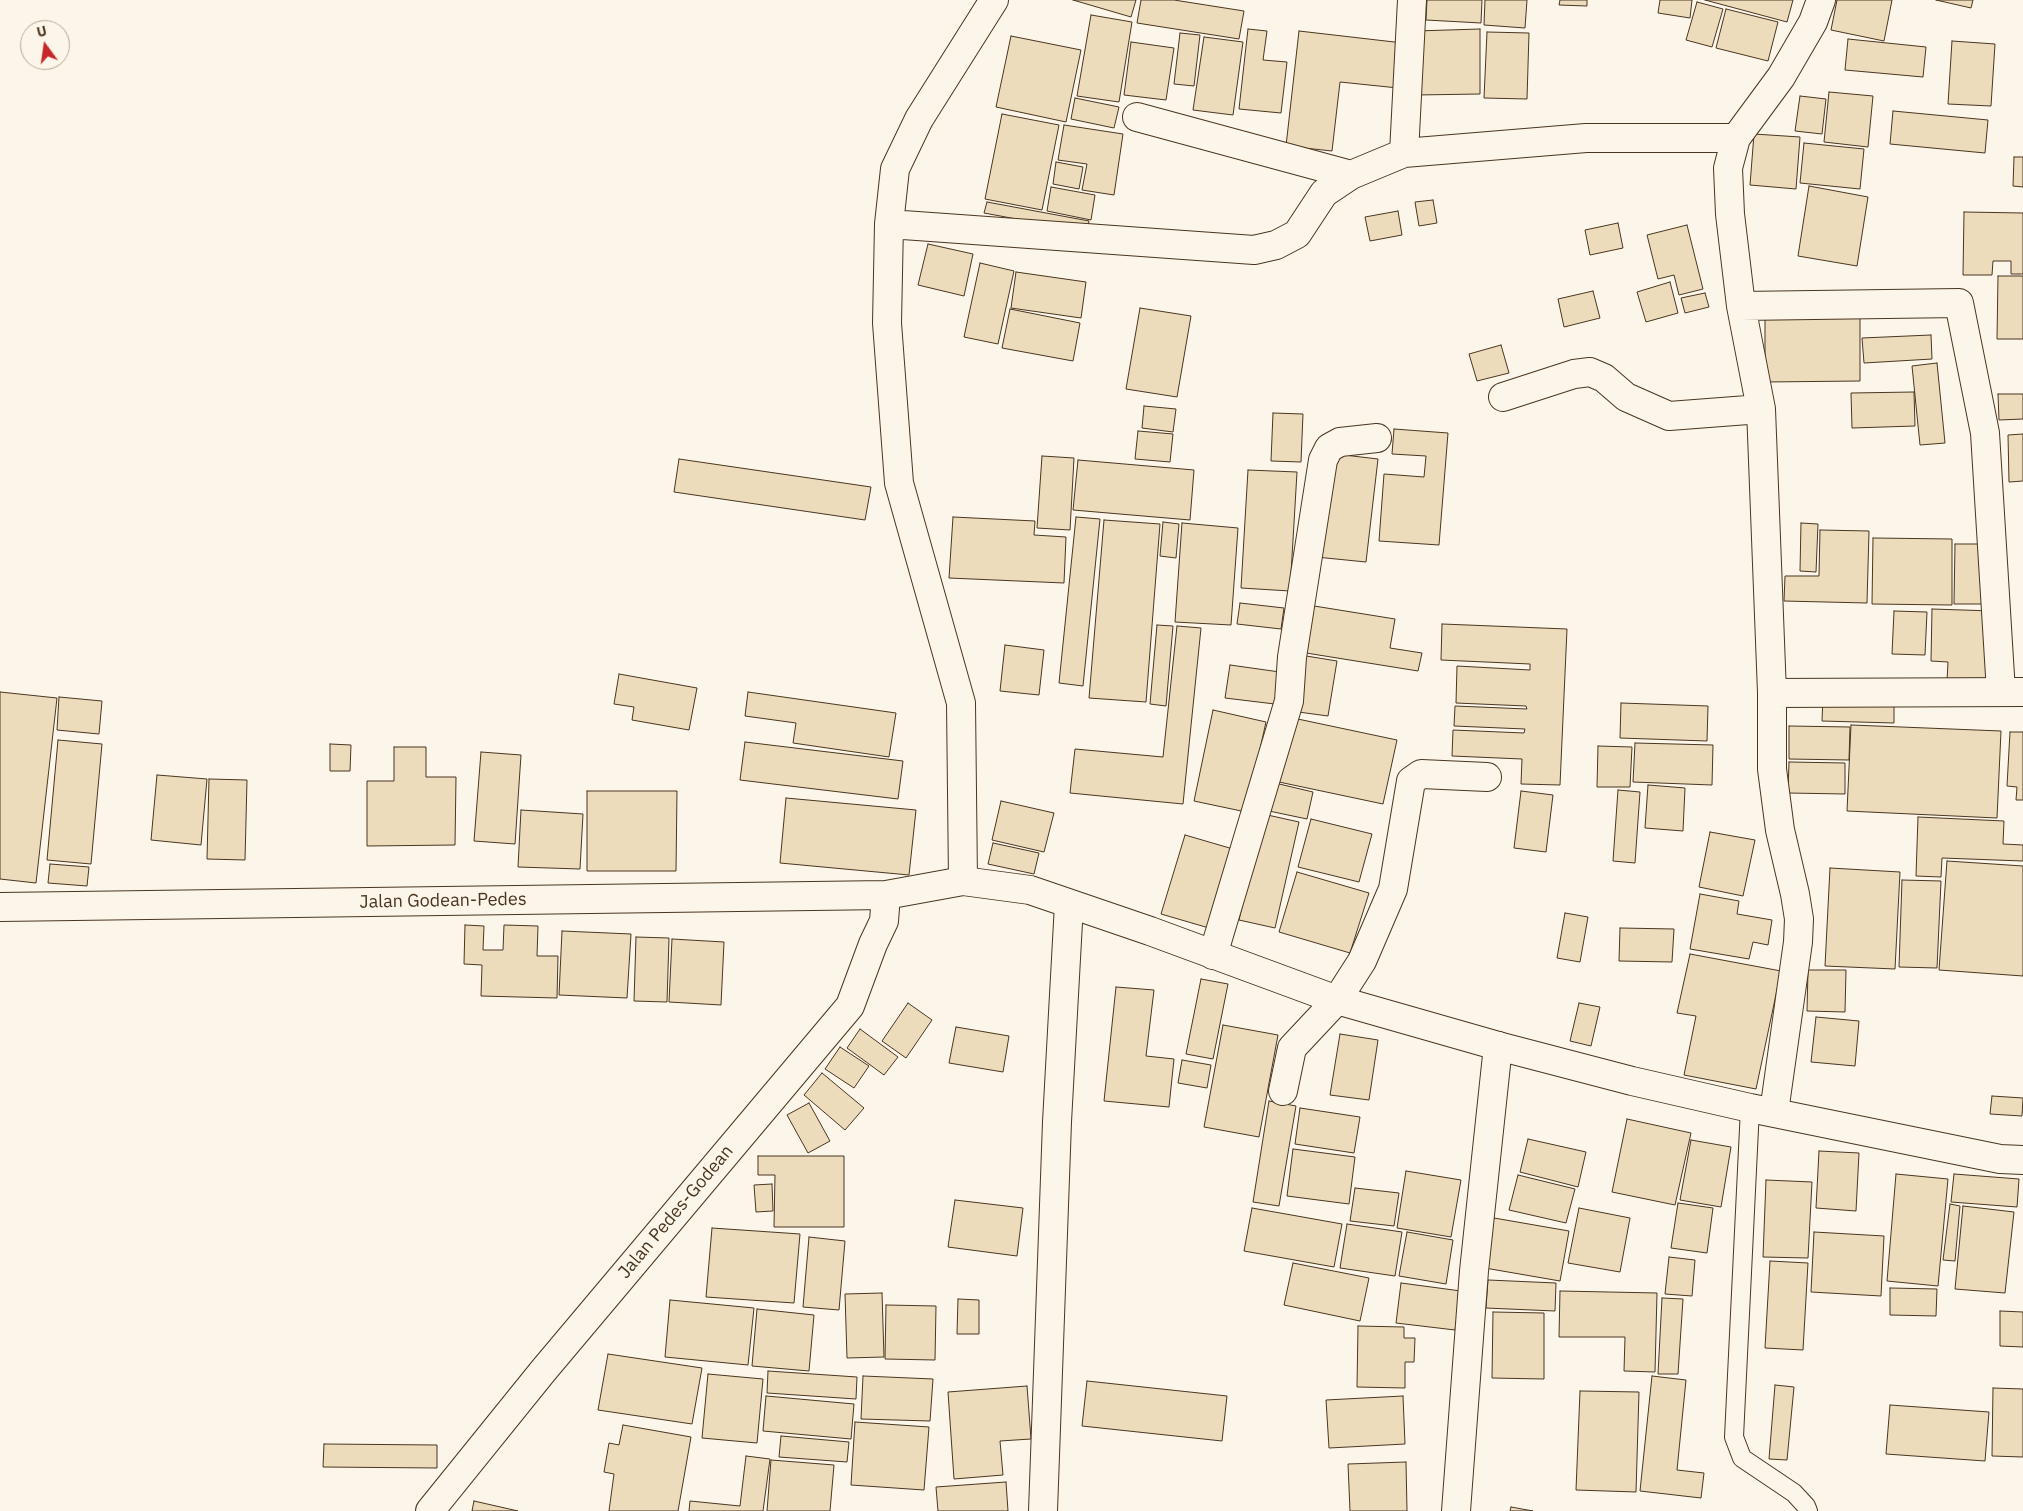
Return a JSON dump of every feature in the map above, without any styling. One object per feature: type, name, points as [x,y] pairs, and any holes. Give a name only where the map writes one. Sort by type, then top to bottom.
[{"type":"street","points":[[963,882],[961,703],[899,483],[887,323],[889,224],[895,169],[918,119],[994,0]]},
{"type":"street","points":[[1404,153],[1412,0]]},
{"type":"street","points":[[1762,1110],[1798,942],[1799,919],[1780,830],[1772,769],[1772,693],[1761,409],[1741,306],[1730,214],[1728,168],[1736,138],[1781,77],[1812,22],[1821,0]]},
{"type":"street","points":[[1137,118],[1351,175]]},
{"type":"street","points":[[889,224],[1254,250],[1276,245],[1297,234],[1324,193],[1351,175],[1404,153],[1586,138],[1736,138]]},
{"type":"street","points":[[1741,306],[1959,303],[1986,433],[2012,692],[1772,693]]},
{"type":"street","points":[[1503,397],[1574,374],[1590,372],[1604,378],[1626,397],[1669,416],[1761,409]]},
{"type":"street","points":[[1213,955],[1288,701],[1292,657],[1323,460],[1329,448],[1340,442],[1377,438]]},
{"type":"street","points":[[1283,1091],[1292,1048],[1337,1000],[1362,961],[1393,889],[1411,782],[1422,774],[1486,777]]},
{"type":"street","name":"Jalan Godean-Pedes","points":[[6,906],[886,895],[963,882],[1030,890],[1150,931],[1337,1000],[1498,1046],[1632,1081],[1762,1110],[2000,1159],[2023,1160]]},
{"type":"street","name":"Jalan Pedes-Godean","points":[[430,1511],[543,1371],[850,1006],[873,944],[884,921],[886,895]]},
{"type":"street","points":[[1043,1511],[1057,1122],[1069,904]]},
{"type":"street","points":[[1456,1511],[1474,1271],[1498,1046]]},
{"type":"lane","points":[[1762,1110],[1734,1438],[1742,1458],[1794,1493],[1808,1511]]},
{"type":"building","points":[[1073,0],[1136,0],[1131,17]]},
{"type":"building","points":[[1141,0],[1174,0],[1244,11],[1239,39],[1137,23]]},
{"type":"building","points":[[1427,0],[1482,0],[1481,23],[1426,20]]},
{"type":"building","points":[[1485,0],[1527,0],[1525,28],[1484,25]]},
{"type":"building","points":[[1560,0],[1587,0],[1587,6],[1559,5]]},
{"type":"building","points":[[1660,0],[1692,0],[1690,18],[1658,13]]},
{"type":"building","points":[[1705,0],[1793,0],[1787,22]]},
{"type":"building","points":[[1837,0],[1892,0],[1884,41],[1831,30]]},
{"type":"building","points":[[1936,0],[1973,0],[1971,8]]},
{"type":"building","points":[[1697,2],[1723,9],[1712,47],[1686,40]]},
{"type":"building","points":[[1726,9],[1778,22],[1768,61],[1716,48]]},
{"type":"building","points":[[1091,15],[1132,22],[1119,102],[1077,96]]},
{"type":"building","points":[[1248,29],[1267,31],[1263,60],[1287,62],[1281,113],[1239,109]]},
{"type":"building","points":[[1480,29],[1480,94],[1416,95],[1416,31]]},
{"type":"building","points":[[1299,31],[1403,43],[1398,88],[1340,82],[1332,151],[1286,146]]},
{"type":"building","points":[[1487,32],[1529,33],[1527,99],[1484,98]]},
{"type":"building","points":[[1180,33],[1200,35],[1194,86],[1174,84]]},
{"type":"building","points":[[1011,36],[1081,50],[1066,122],[996,107]]},
{"type":"building","points":[[1204,37],[1243,42],[1233,115],[1193,110]]},
{"type":"building","points":[[1848,39],[1926,47],[1923,77],[1845,70]]},
{"type":"building","points":[[1952,41],[1995,44],[1991,106],[1948,104]]},
{"type":"building","points":[[1131,42],[1174,48],[1166,100],[1124,95]]},
{"type":"building","points":[[1829,92],[1873,96],[1868,147],[1824,142]]},
{"type":"building","points":[[1800,96],[1826,99],[1822,134],[1795,131]]},
{"type":"building","points":[[1075,98],[1119,107],[1114,128],[1071,119]]},
{"type":"building","points":[[1893,111],[1988,120],[1985,153],[1890,144]]},
{"type":"building","points":[[1002,114],[1059,125],[1042,210],[985,199]]},
{"type":"building","points":[[1064,125],[1123,134],[1114,195],[1082,190],[1087,164],[1058,160]]},
{"type":"building","points":[[1754,134],[1800,137],[1796,189],[1750,185]]},
{"type":"building","points":[[1804,143],[1864,149],[1860,189],[1800,183]]},
{"type":"building","points":[[2014,157],[2023,157],[2023,187],[2013,186]]},
{"type":"building","points":[[1056,162],[1083,167],[1079,189],[1053,184]]},
{"type":"building","points":[[1809,186],[1868,197],[1857,266],[1798,256]]},
{"type":"building","points":[[1051,187],[1095,195],[1091,220],[1047,211]]},
{"type":"building","points":[[1433,200],[1437,223],[1419,226],[1415,202]]},
{"type":"building","points":[[987,202],[1089,221],[1087,232],[984,213]]},
{"type":"building","points":[[1398,211],[1402,235],[1370,241],[1365,217]]},
{"type":"building","points":[[1964,212],[2023,213],[2023,274],[2011,274],[2011,261],[1993,261],[1992,275],[1963,275]]},
{"type":"building","points":[[1618,223],[1623,248],[1590,255],[1585,230]]},
{"type":"building","points":[[1687,225],[1703,289],[1679,295],[1674,275],[1658,279],[1647,235]]},
{"type":"building","points":[[928,244],[973,254],[964,296],[918,285]]},
{"type":"building","points":[[980,263],[1014,271],[998,344],[964,337]]},
{"type":"building","points":[[1016,272],[1086,282],[1081,318],[1011,308]]},
{"type":"building","points":[[1998,276],[2023,276],[2023,339],[1997,339]]},
{"type":"building","points":[[1670,282],[1678,313],[1646,322],[1637,292]]},
{"type":"building","points":[[1593,291],[1600,318],[1564,327],[1558,299]]},
{"type":"building","points":[[1705,293],[1709,307],[1685,313],[1681,298]]},
{"type":"building","points":[[1140,308],[1191,316],[1177,397],[1126,389]]},
{"type":"building","points":[[1010,309],[1080,323],[1073,361],[1002,348]]},
{"type":"building","points":[[1765,317],[1860,317],[1860,381],[1765,382]]},
{"type":"building","points":[[1931,335],[1932,359],[1864,363],[1862,338]]},
{"type":"building","points":[[1501,345],[1509,373],[1477,381],[1469,354]]},
{"type":"building","points":[[1937,363],[1945,443],[1920,445],[1912,366]]},
{"type":"building","points":[[1914,392],[1915,426],[1852,428],[1851,393]]},
{"type":"building","points":[[1998,394],[2023,394],[2023,419],[1999,420]]},
{"type":"building","points":[[1144,406],[1176,409],[1173,432],[1142,428]]},
{"type":"building","points":[[1273,413],[1303,414],[1301,462],[1271,461]]},
{"type":"building","points":[[1394,429],[1448,433],[1439,545],[1379,541],[1384,474],[1424,477],[1426,456],[1392,454]]},
{"type":"building","points":[[1138,431],[1173,434],[1170,462],[1135,459]]},
{"type":"building","points":[[2023,434],[2023,481],[2009,482],[2008,435]]},
{"type":"building","points":[[1327,453],[1378,459],[1366,562],[1316,557]]},
{"type":"building","points":[[1042,456],[1074,458],[1070,530],[1037,528]]},
{"type":"building","points":[[679,459],[871,487],[865,520],[674,492]]},
{"type":"building","points":[[1078,460],[1194,470],[1190,520],[1073,510]]},
{"type":"building","points":[[1248,470],[1297,472],[1290,591],[1241,588]]},
{"type":"building","points":[[953,517],[1035,521],[1034,535],[1066,537],[1064,583],[949,578]]},
{"type":"building","points":[[1076,517],[1100,519],[1083,686],[1059,683]]},
{"type":"building","points":[[1104,520],[1160,524],[1146,702],[1089,698]]},
{"type":"building","points":[[1163,522],[1179,524],[1176,558],[1160,556]]},
{"type":"building","points":[[1182,523],[1238,528],[1231,625],[1175,622]]},
{"type":"building","points":[[1801,523],[1818,524],[1816,572],[1800,571]]},
{"type":"building","points":[[1820,530],[1869,531],[1867,603],[1784,601],[1785,576],[1819,576]]},
{"type":"building","points":[[1873,538],[1952,539],[1952,605],[1872,604]]},
{"type":"building","points":[[1955,544],[1986,544],[1985,604],[1954,604]]},
{"type":"building","points":[[1240,603],[1284,608],[1281,629],[1237,624]]},
{"type":"building","points":[[1308,605],[1395,619],[1390,648],[1422,653],[1418,671],[1300,652]]},
{"type":"building","points":[[1932,609],[1993,611],[1990,683],[1947,681],[1948,662],[1931,661]]},
{"type":"building","points":[[1894,611],[1927,612],[1925,655],[1892,654]]},
{"type":"building","points":[[1442,624],[1567,629],[1560,785],[1521,784],[1522,759],[1452,756],[1453,730],[1524,733],[1525,729],[1454,726],[1455,706],[1527,709],[1526,706],[1456,703],[1457,666],[1530,670],[1530,664],[1441,660]]},
{"type":"building","points":[[1157,625],[1173,626],[1166,706],[1150,704]]},
{"type":"building","points":[[1177,626],[1201,628],[1183,804],[1070,793],[1075,749],[1163,757]]},
{"type":"building","points":[[1005,645],[1044,650],[1039,695],[1000,691]]},
{"type":"building","points":[[1300,655],[1337,661],[1328,716],[1291,711]]},
{"type":"building","points":[[1230,665],[1287,673],[1283,705],[1225,698]]},
{"type":"building","points":[[619,674],[697,688],[689,730],[632,720],[634,707],[614,704]]},
{"type":"building","points":[[0,692],[57,698],[36,883],[0,879]]},
{"type":"building","points":[[748,692],[896,713],[889,757],[793,743],[796,723],[745,716]]},
{"type":"building","points":[[1823,696],[1894,698],[1894,723],[1822,721]]},
{"type":"building","points":[[59,697],[102,701],[99,734],[57,730]]},
{"type":"building","points":[[1621,703],[1708,706],[1707,741],[1620,738]]},
{"type":"building","points":[[1213,710],[1266,722],[1246,812],[1194,801]]},
{"type":"building","points":[[1293,718],[1397,740],[1383,804],[1279,782]]},
{"type":"building","points":[[1851,725],[2001,731],[1997,818],[1847,811]]},
{"type":"building","points":[[1789,726],[1850,727],[1849,760],[1789,759]]},
{"type":"building","points":[[2010,732],[2023,732],[2023,800],[2016,800],[2017,787],[2007,786]]},
{"type":"building","points":[[58,740],[102,744],[91,864],[47,860]]},
{"type":"building","points":[[745,742],[903,761],[898,799],[740,780]]},
{"type":"building","points":[[1635,743],[1713,745],[1712,785],[1633,782]]},
{"type":"building","points":[[330,744],[351,745],[350,771],[330,771]]},
{"type":"building","points":[[1598,746],[1632,747],[1630,787],[1597,787]]},
{"type":"building","points":[[394,747],[426,747],[426,777],[456,777],[455,845],[367,846],[367,781],[394,781]]},
{"type":"building","points":[[481,752],[521,755],[515,844],[474,841]]},
{"type":"building","points":[[1789,762],[1845,763],[1845,794],[1788,793]]},
{"type":"building","points":[[157,775],[207,779],[201,845],[151,840]]},
{"type":"building","points":[[209,779],[247,780],[245,860],[207,859]]},
{"type":"building","points":[[1275,783],[1313,792],[1307,819],[1269,811]]},
{"type":"building","points":[[1648,785],[1685,788],[1683,831],[1645,828]]},
{"type":"building","points":[[1618,790],[1640,792],[1635,863],[1613,861]]},
{"type":"building","points":[[587,791],[677,791],[676,871],[587,871]]},
{"type":"building","points":[[1521,791],[1553,795],[1546,852],[1514,848]]},
{"type":"building","points":[[786,798],[916,810],[909,875],[780,863]]},
{"type":"building","points":[[1001,801],[1054,813],[1044,852],[992,840]]},
{"type":"building","points":[[521,810],[583,814],[580,869],[518,867]]},
{"type":"building","points":[[1263,814],[1299,822],[1275,928],[1239,920]]},
{"type":"building","points":[[1918,817],[2004,821],[2003,844],[2023,845],[2023,861],[1942,858],[1941,877],[1916,876]]},
{"type":"building","points":[[1311,819],[1372,834],[1359,882],[1298,867]]},
{"type":"building","points":[[1710,832],[1755,840],[1743,896],[1699,887]]},
{"type":"building","points":[[1185,835],[1233,849],[1209,928],[1161,914]]},
{"type":"building","points":[[993,843],[1039,853],[1034,874],[988,864]]},
{"type":"building","points":[[1947,861],[2023,866],[2023,976],[1939,970]]},
{"type":"building","points":[[50,864],[89,867],[87,886],[48,883]]},
{"type":"building","points":[[1830,868],[1900,872],[1895,969],[1825,966]]},
{"type":"building","points":[[1297,872],[1369,893],[1350,953],[1279,932]]},
{"type":"building","points":[[1902,880],[1941,881],[1937,968],[1899,967]]},
{"type":"building","points":[[1700,894],[1739,901],[1737,914],[1772,920],[1768,945],[1753,942],[1749,959],[1690,949]]},
{"type":"building","points":[[1565,913],[1588,917],[1580,962],[1557,958]]},
{"type":"building","points":[[465,925],[484,926],[483,950],[503,950],[504,925],[538,926],[537,956],[558,956],[557,998],[481,996],[482,965],[464,964]]},
{"type":"building","points":[[1620,928],[1674,929],[1672,962],[1619,961]]},
{"type":"building","points":[[562,931],[631,934],[627,998],[559,995]]},
{"type":"building","points":[[636,937],[669,938],[667,1002],[634,1001]]},
{"type":"building","points":[[672,939],[724,942],[721,1005],[669,1002]]},
{"type":"building","points":[[1690,954],[1781,971],[1756,1089],[1684,1075],[1696,1016],[1677,1013]]},
{"type":"building","points":[[1808,970],[1846,970],[1845,1012],[1807,1011]]},
{"type":"building","points":[[1201,979],[1228,984],[1213,1059],[1186,1054]]},
{"type":"building","points":[[1116,987],[1154,990],[1146,1056],[1174,1059],[1169,1107],[1104,1101]]},
{"type":"building","points":[[908,1003],[932,1020],[906,1058],[882,1041]]},
{"type":"building","points":[[1579,1003],[1600,1007],[1591,1046],[1570,1041]]},
{"type":"building","points":[[1816,1017],[1859,1021],[1855,1066],[1811,1062]]},
{"type":"building","points":[[1223,1025],[1278,1035],[1259,1137],[1204,1127]]},
{"type":"building","points":[[956,1027],[1009,1036],[1003,1072],[949,1063]]},
{"type":"building","points":[[860,1029],[898,1057],[884,1075],[847,1048]]},
{"type":"building","points":[[1340,1034],[1378,1040],[1369,1100],[1330,1095]]},
{"type":"building","points":[[840,1047],[869,1066],[854,1088],[825,1069]]},
{"type":"building","points":[[1182,1060],[1211,1065],[1207,1088],[1178,1083]]},
{"type":"building","points":[[822,1073],[864,1108],[845,1130],[804,1095]]},
{"type":"building","points":[[1992,1096],[2023,1098],[2022,1116],[1990,1114]]},
{"type":"building","points":[[1269,1101],[1296,1106],[1279,1206],[1253,1202]]},
{"type":"building","points":[[809,1103],[830,1141],[808,1153],[787,1115]]},
{"type":"building","points":[[1300,1108],[1360,1117],[1354,1153],[1295,1144]]},
{"type":"building","points":[[1627,1119],[1691,1133],[1675,1205],[1612,1192]]},
{"type":"building","points":[[1528,1139],[1586,1152],[1578,1187],[1520,1172]]},
{"type":"building","points":[[1691,1140],[1731,1147],[1721,1207],[1680,1200]]},
{"type":"building","points":[[1293,1149],[1355,1157],[1349,1204],[1287,1196]]},
{"type":"building","points":[[1819,1151],[1859,1153],[1856,1211],[1816,1208]]},
{"type":"building","points":[[758,1156],[844,1156],[844,1227],[774,1227],[775,1175],[758,1175]]},
{"type":"building","points":[[1406,1171],[1461,1180],[1451,1237],[1397,1228]]},
{"type":"building","points":[[1896,1174],[1948,1179],[1938,1286],[1887,1281]]},
{"type":"building","points":[[1954,1174],[2019,1179],[2017,1207],[1951,1202]]},
{"type":"building","points":[[1518,1175],[1575,1189],[1566,1223],[1509,1210]]},
{"type":"building","points":[[1766,1180],[1812,1182],[1808,1258],[1763,1257]]},
{"type":"building","points":[[772,1184],[773,1211],[756,1212],[754,1185]]},
{"type":"building","points":[[1355,1188],[1399,1193],[1394,1226],[1350,1221]]},
{"type":"building","points":[[955,1200],[1023,1208],[1017,1256],[948,1247]]},
{"type":"building","points":[[1678,1203],[1713,1208],[1707,1253],[1671,1248]]},
{"type":"building","points":[[1950,1204],[1960,1206],[1955,1261],[1943,1260]]},
{"type":"building","points":[[1963,1206],[2014,1212],[2005,1293],[1955,1289]]},
{"type":"building","points":[[1252,1208],[1342,1224],[1334,1267],[1244,1251]]},
{"type":"building","points":[[1579,1208],[1630,1218],[1620,1272],[1568,1263]]},
{"type":"building","points":[[1494,1218],[1569,1231],[1560,1281],[1485,1268]]},
{"type":"building","points":[[1347,1224],[1402,1232],[1395,1276],[1340,1268]]},
{"type":"building","points":[[712,1228],[800,1234],[794,1303],[706,1297]]},
{"type":"building","points":[[1407,1232],[1453,1240],[1446,1284],[1399,1276]]},
{"type":"building","points":[[1814,1232],[1884,1236],[1881,1296],[1811,1292]]},
{"type":"building","points":[[809,1237],[845,1241],[839,1310],[803,1307]]},
{"type":"building","points":[[1669,1257],[1695,1260],[1692,1296],[1665,1294]]},
{"type":"building","points":[[1770,1261],[1808,1263],[1803,1350],[1765,1348]]},
{"type":"building","points":[[1293,1263],[1369,1278],[1360,1321],[1284,1305]]},
{"type":"building","points":[[1488,1280],[1556,1283],[1555,1311],[1486,1308]]},
{"type":"building","points":[[1401,1283],[1461,1291],[1455,1330],[1396,1323]]},
{"type":"building","points":[[1890,1288],[1937,1289],[1936,1316],[1890,1315]]},
{"type":"building","points":[[1560,1291],[1657,1293],[1655,1372],[1624,1371],[1625,1337],[1559,1337]]},
{"type":"building","points":[[882,1293],[884,1357],[847,1358],[845,1294]]},
{"type":"building","points":[[1662,1298],[1683,1299],[1678,1374],[1658,1374]]},
{"type":"building","points":[[958,1299],[979,1300],[979,1334],[957,1334]]},
{"type":"building","points":[[670,1300],[754,1308],[748,1365],[665,1357]]},
{"type":"building","points":[[886,1305],[936,1306],[935,1360],[885,1359]]},
{"type":"building","points":[[757,1309],[814,1315],[809,1371],[752,1366]]},
{"type":"building","points":[[2000,1311],[2023,1312],[2023,1347],[2000,1346]]},
{"type":"building","points":[[1493,1312],[1544,1313],[1544,1379],[1492,1378]]},
{"type":"building","points":[[1358,1326],[1404,1327],[1404,1338],[1415,1338],[1414,1362],[1405,1362],[1405,1388],[1357,1387]]},
{"type":"building","points":[[608,1354],[702,1368],[692,1424],[598,1410]]},
{"type":"building","points":[[768,1371],[857,1377],[856,1399],[767,1393]]},
{"type":"building","points":[[708,1374],[763,1379],[757,1443],[702,1438]]},
{"type":"building","points":[[863,1376],[933,1379],[930,1421],[861,1419]]},
{"type":"building","points":[[1652,1376],[1686,1380],[1677,1470],[1704,1473],[1701,1498],[1640,1491]]},
{"type":"building","points":[[1087,1381],[1227,1396],[1222,1441],[1082,1426]]},
{"type":"building","points":[[1775,1385],[1794,1387],[1787,1460],[1769,1459]]},
{"type":"building","points":[[1027,1386],[1031,1439],[1000,1441],[1003,1475],[954,1479],[948,1392]]},
{"type":"building","points":[[1993,1388],[2023,1389],[2023,1457],[1992,1456]]},
{"type":"building","points":[[1580,1391],[1639,1392],[1636,1492],[1576,1490]]},
{"type":"building","points":[[766,1396],[854,1404],[851,1439],[763,1431]]},
{"type":"building","points":[[1403,1396],[1405,1444],[1329,1448],[1326,1400]]},
{"type":"building","points":[[1890,1405],[1989,1412],[1985,1461],[1886,1454]]},
{"type":"building","points":[[855,1422],[929,1427],[924,1490],[851,1485]]},
{"type":"building","points":[[623,1425],[691,1437],[678,1511],[609,1511],[614,1474],[604,1472],[609,1443],[619,1445]]},
{"type":"building","points":[[781,1436],[849,1442],[847,1462],[779,1457]]},
{"type":"building","points":[[324,1444],[437,1445],[437,1468],[323,1467]]},
{"type":"building","points":[[746,1456],[770,1459],[763,1511],[689,1511],[690,1501],[740,1506]]},
{"type":"building","points":[[771,1460],[834,1465],[830,1511],[767,1511]]},
{"type":"building","points":[[1406,1462],[1407,1511],[1350,1511],[1348,1464]]},
{"type":"building","points":[[1006,1482],[1008,1511],[938,1511],[936,1487]]},
{"type":"building","points":[[474,1501],[518,1511],[472,1511]]},
{"type":"building","points":[[1511,1507],[1533,1511],[1510,1511]]}]
